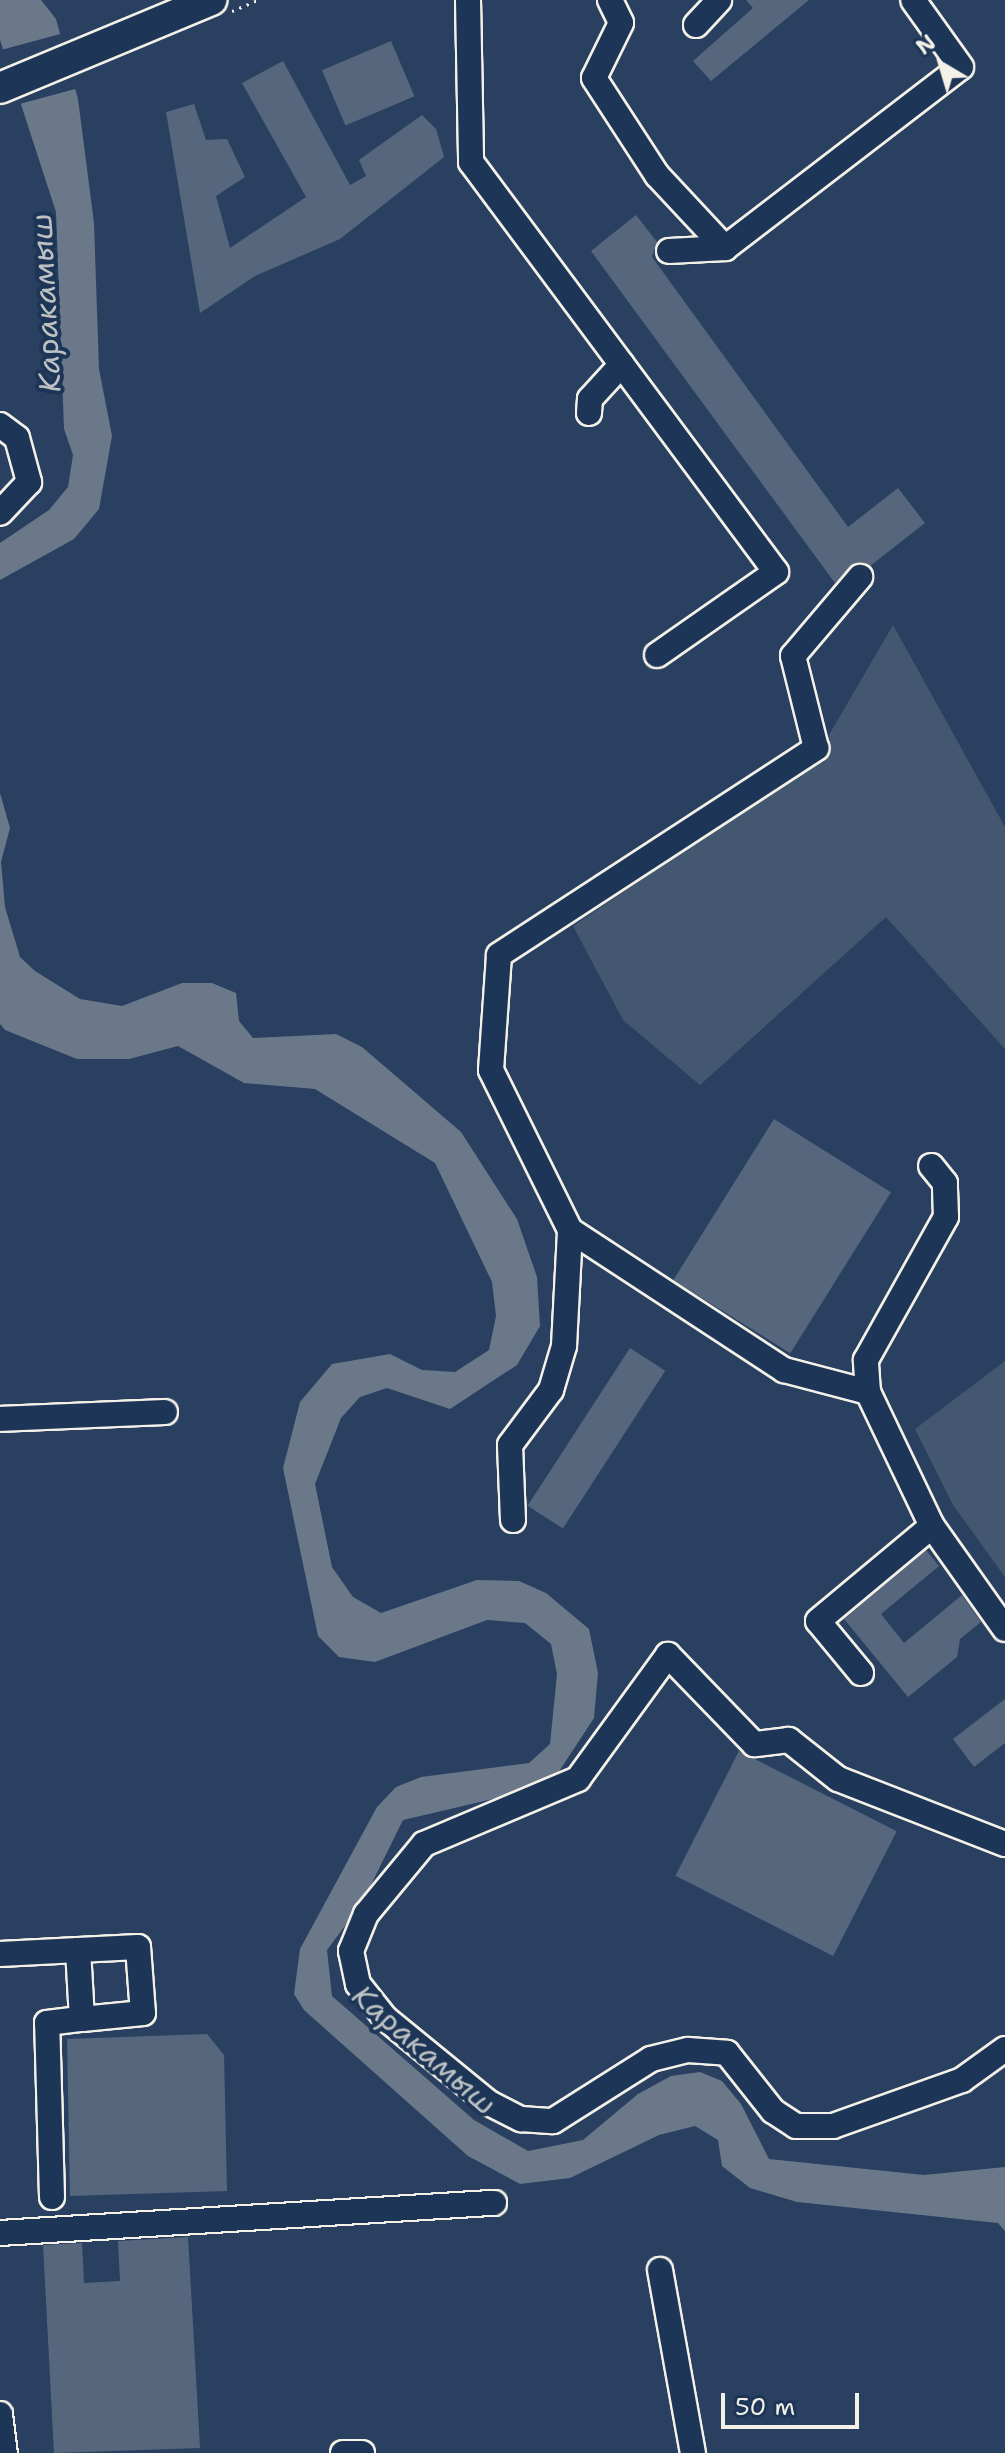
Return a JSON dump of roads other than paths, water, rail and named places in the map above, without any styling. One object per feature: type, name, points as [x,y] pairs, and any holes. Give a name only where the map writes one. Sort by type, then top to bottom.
[{"type":"main road","points":[[0,88],[211,0]]},
{"type":"street","points":[[468,0],[471,162],[776,572],[657,655]]},
{"type":"street","points":[[610,0],[621,23],[594,78],[657,175],[725,248]]},
{"type":"street","points":[[696,25],[719,0]]},
{"type":"street","points":[[669,251],[725,248],[961,67],[913,0]]},
{"type":"street","points":[[589,413],[590,399],[622,364]]},
{"type":"street","points":[[0,425],[17,438],[29,482],[0,513]]},
{"type":"street","points":[[513,1520],[510,1445],[551,1390],[564,1346],[570,1230],[491,1070],[499,955],[816,748],[793,656],[860,577]]},
{"type":"street","points":[[931,1166],[945,1183],[946,1217],[866,1360],[868,1392],[932,1526],[1005,1629]]},
{"type":"street","points":[[570,1230],[784,1370],[868,1392]]},
{"type":"street","points":[[0,1419],[165,1412]]},
{"type":"street","points":[[861,1673],[818,1621],[932,1526]]},
{"type":"street","points":[[997,2056],[833,2126],[796,2126],[773,2111],[727,2053],[688,2050],[651,2059],[553,2121],[521,2119],[489,2103],[385,2018],[358,1984],[351,1951],[366,1914],[424,1844],[476,1828],[578,1779],[668,1655],[754,1744],[789,1740],[838,1779],[1005,1844]]},
{"type":"street","points":[[0,1954],[138,1947],[143,2013],[47,2023],[52,2197]]},
{"type":"street","points":[[78,1950],[82,2019]]},
{"type":"street","points":[[0,2233],[494,2203]]},
{"type":"street","points":[[660,2270],[693,2453]]},
{"type":"street","points":[[0,2414],[5,2453]]},
{"type":"street","points":[[343,2453],[362,2453]]},
{"type":"water label","name":"Каракамыш","points":[[46,303]]},
{"type":"water label","name":"Каракамыш","points":[[424,2050]]}]
